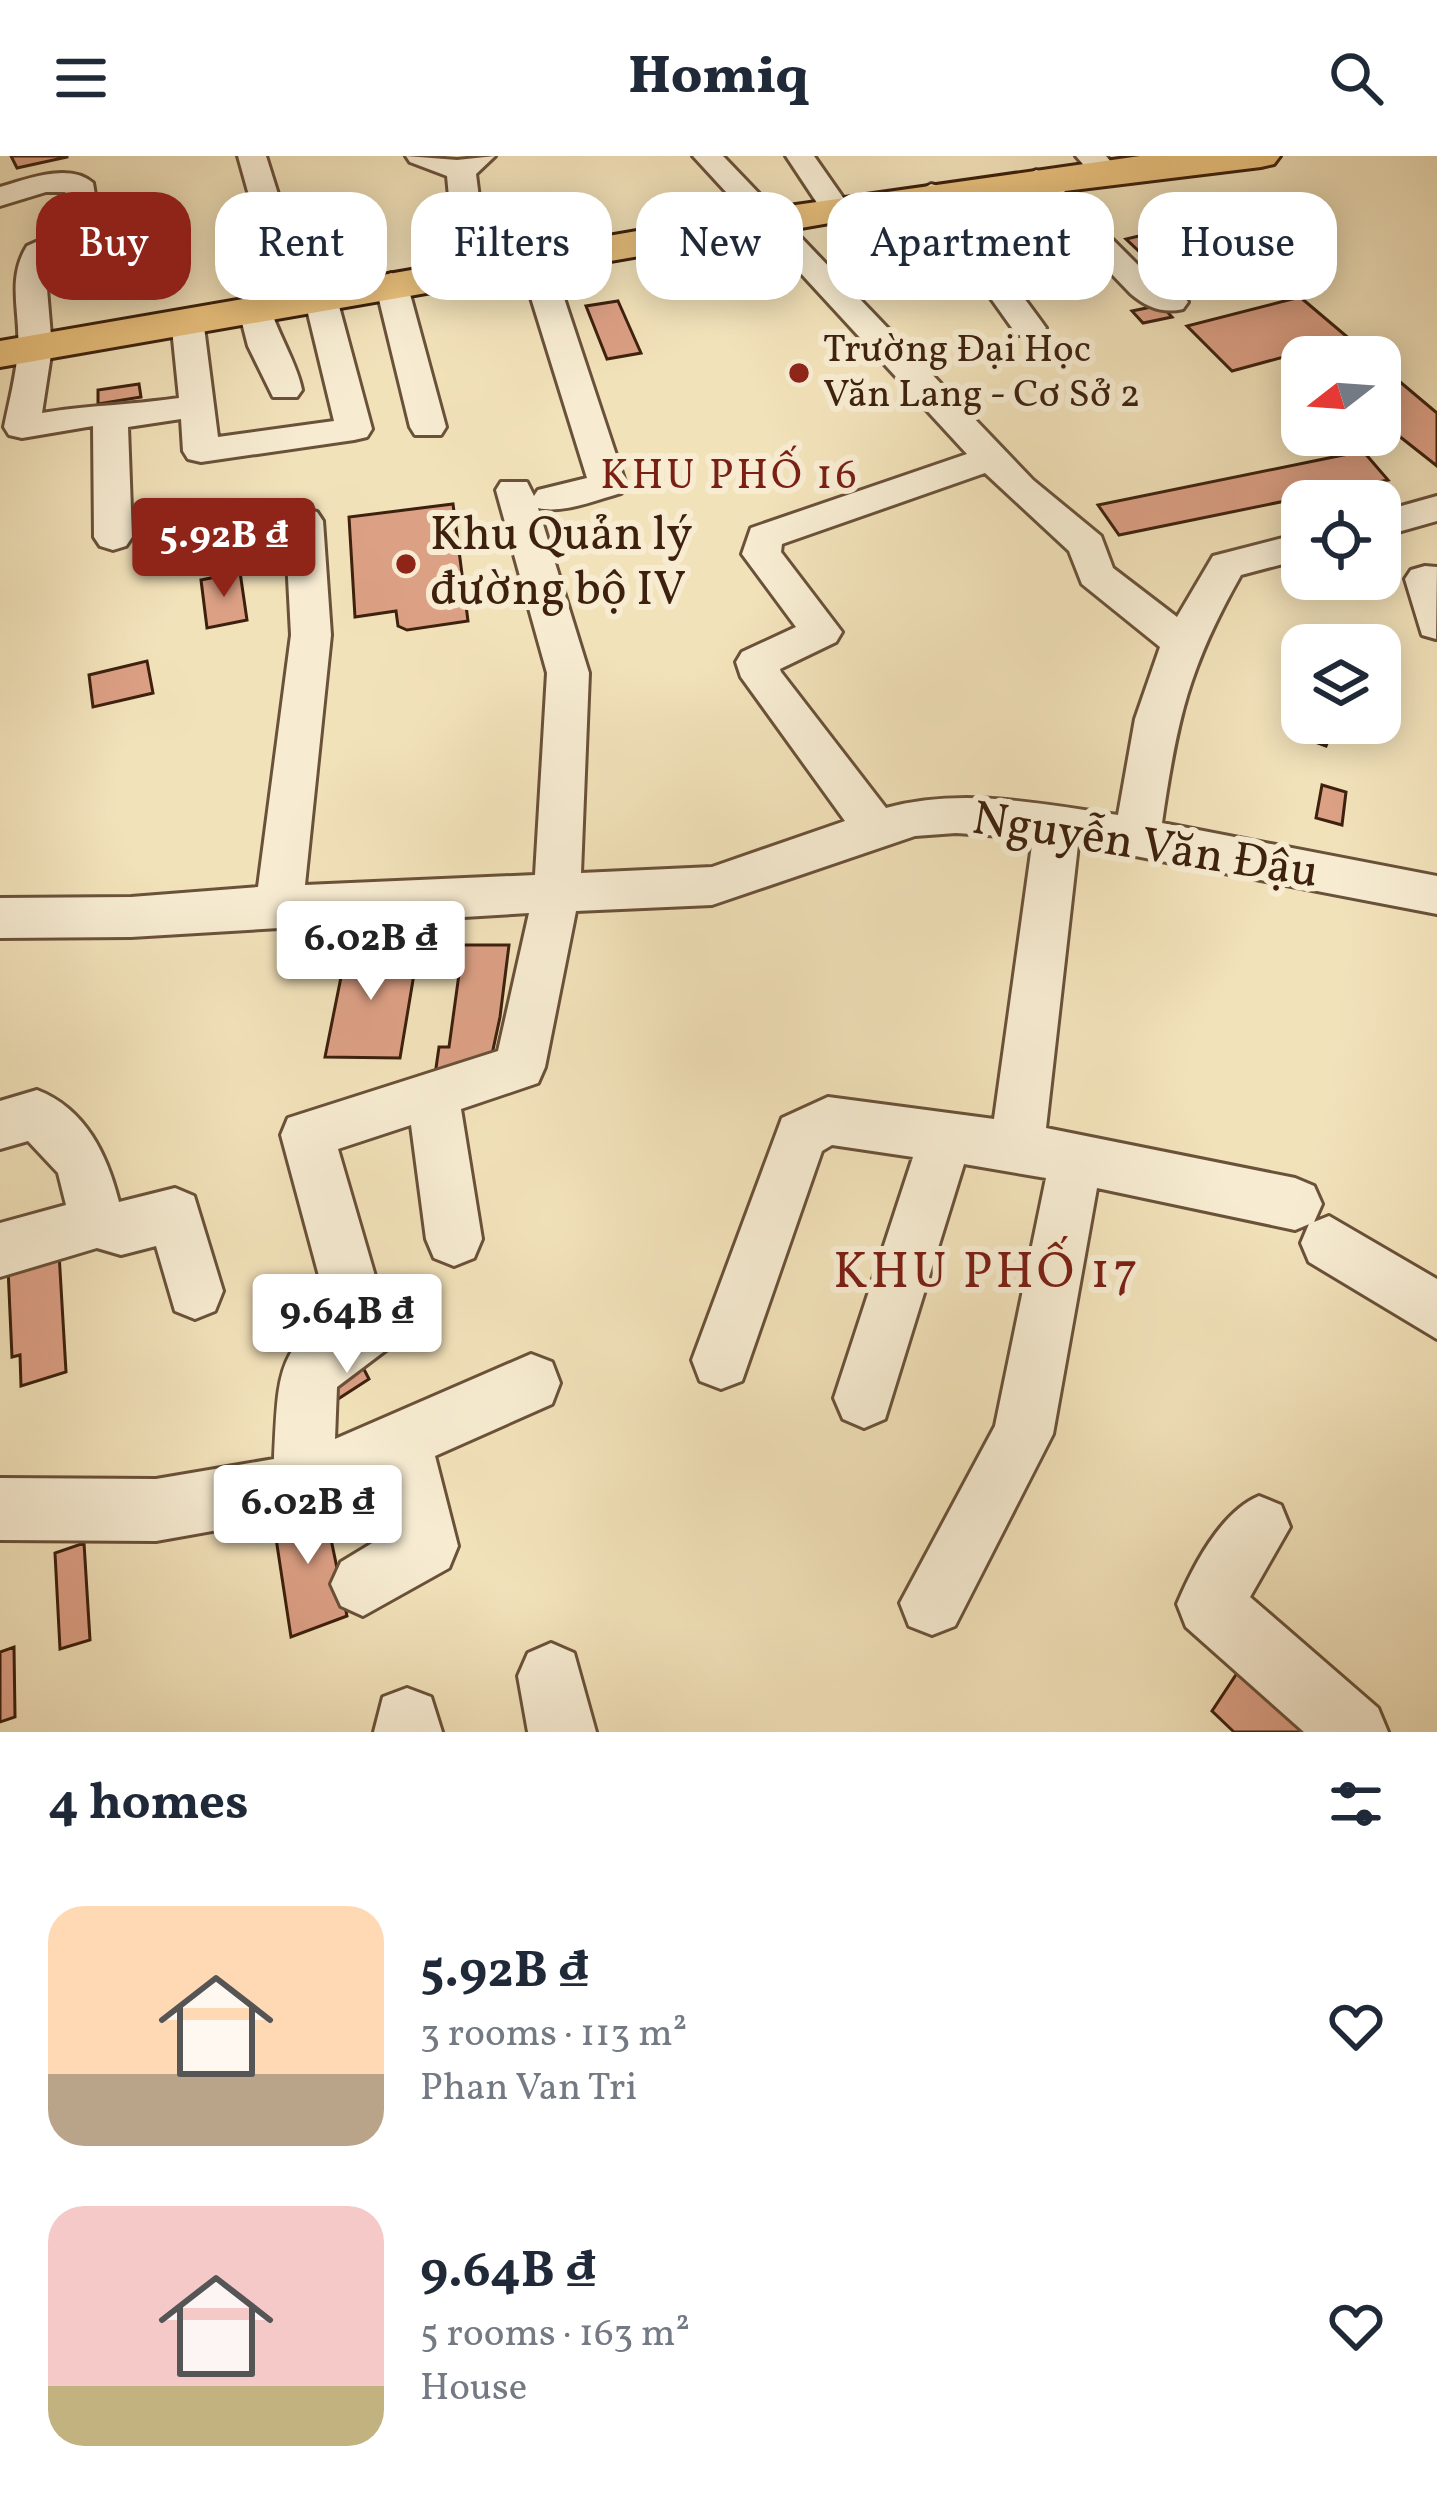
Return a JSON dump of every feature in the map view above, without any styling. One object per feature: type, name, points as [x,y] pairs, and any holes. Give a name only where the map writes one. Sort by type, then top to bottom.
[{"type":"main road","points":[[936,192],[1096,163],[1262,156]]},
{"type":"main road","points":[[387,284],[411,280]]},
{"type":"main road","points":[[18,351],[289,300]]},
{"type":"street","points":[[252,156],[263,192]]},
{"type":"street","points":[[420,156],[471,164]]},
{"type":"street","points":[[707,156],[742,192]]},
{"type":"street","points":[[800,156],[827,196]]},
{"type":"street","points":[[1036,171],[1142,287],[1156,299],[1172,302]]},
{"type":"street","points":[[0,197],[78,183],[82,211],[102,208],[99,230],[38,254],[18,351],[11,435],[110,412],[113,537]]},
{"type":"street","points":[[803,255],[1020,488],[1088,545],[1096,575],[1182,643]]},
{"type":"street","points":[[392,283],[428,427]]},
{"type":"street","points":[[285,390],[289,300]]},
{"type":"street","points":[[187,319],[201,451],[354,429],[289,300]]},
{"type":"street","points":[[303,1484],[308,1372],[359,1302],[308,1135],[520,1067],[557,890],[568,673],[532,495],[608,485],[548,300]]},
{"type":"street","points":[[1006,300],[1030,328]]},
{"type":"street","points":[[112,419],[197,406]]},
{"type":"street","points":[[876,829],[761,677],[758,662],[822,632],[761,554],[764,537],[992,458]]},
{"type":"street","points":[[279,905],[311,635],[304,521]]},
{"type":"street","points":[[1137,836],[1156,719],[1182,643],[1227,565],[1281,551]]},
{"type":"street","points":[[1436,625],[1425,579],[1437,580]]},
{"type":"street","name":"Nguyễn Văn Đậu","points":[[4,923],[557,890],[712,886],[876,829],[915,818],[956,815],[1005,816],[1137,836],[1437,896]]},
{"type":"street","points":[[1017,1147],[1057,827]]},
{"type":"street","points":[[433,1095],[454,1239]]},
{"type":"street","points":[[0,1125],[37,1114],[82,1161],[98,1222]]},
{"type":"street","points":[[722,1360],[801,1135],[828,1121],[1017,1147],[1312,1223],[1437,1311]]},
{"type":"street","points":[[864,1398],[946,1136]]},
{"type":"street","points":[[932,1603],[1023,1434],[1076,1160]]},
{"type":"street","points":[[0,1250],[98,1222],[121,1229],[175,1214],[195,1291]]},
{"type":"street","points":[[0,1509],[155,1510],[303,1484],[531,1383]]},
{"type":"street","points":[[363,1584],[427,1546],[401,1441]]},
{"type":"street","points":[[1259,1527],[1209,1604],[1354,1732]]},
{"type":"building","points":[[11,156],[67,156],[67,157],[17,168]]},
{"type":"building","points":[[1304,300],[1346,336],[1281,336],[1281,358],[1232,371],[1187,326]]},
{"type":"building","points":[[618,301],[641,353],[607,359],[586,306]]},
{"type":"building","points":[[1161,305],[1172,317],[1143,323],[1132,311]]},
{"type":"building","points":[[1401,383],[1437,413],[1437,466],[1401,438]]},
{"type":"building","points":[[139,384],[141,397],[98,404],[98,390]]},
{"type":"building","points":[[1338,456],[1367,456],[1388,480],[1281,480],[1281,502],[1119,535],[1098,505]]},
{"type":"building","name":"Khu Quản lý đường bộ IV","points":[[453,504],[468,621],[407,630],[398,626],[396,611],[355,617],[349,517]]},
{"type":"building","points":[[240,572],[247,620],[207,628],[201,580]]},
{"type":"building","points":[[147,661],[153,693],[93,707],[89,675]]},
{"type":"building","points":[[1322,785],[1346,792],[1342,825],[1316,818]]},
{"type":"building","points":[[463,945],[509,945],[500,1017],[488,1073],[433,1089],[439,1047],[449,1047]]},
{"type":"building","points":[[332,950],[418,950],[400,1058],[325,1057],[342,972],[328,971]]},
{"type":"building","points":[[59,1253],[66,1372],[21,1386],[20,1355],[12,1357],[8,1268]]},
{"type":"building","points":[[355,1352],[369,1379],[338,1399],[324,1372]]},
{"type":"building","points":[[322,1496],[347,1616],[291,1637],[272,1512]]},
{"type":"building","points":[[84,1543],[90,1640],[60,1649],[55,1553]]},
{"type":"building","points":[[14,1647],[15,1717],[0,1722],[0,1652]]},
{"type":"building","points":[[1249,1655],[1317,1732],[1234,1732],[1212,1711]]},
{"type":"place","name":"Trường Đại Học Văn Lang - Cơ Sở 2","points":[[799,373]]},
{"type":"place","name":"Khu Quản lý đường bộ IV","points":[[406,564]]},
{"type":"district","name":"KHU PHỐ 16","points":[[730,477]]},
{"type":"district","name":"KHU PHỐ 17","points":[[987,1273]]}]
